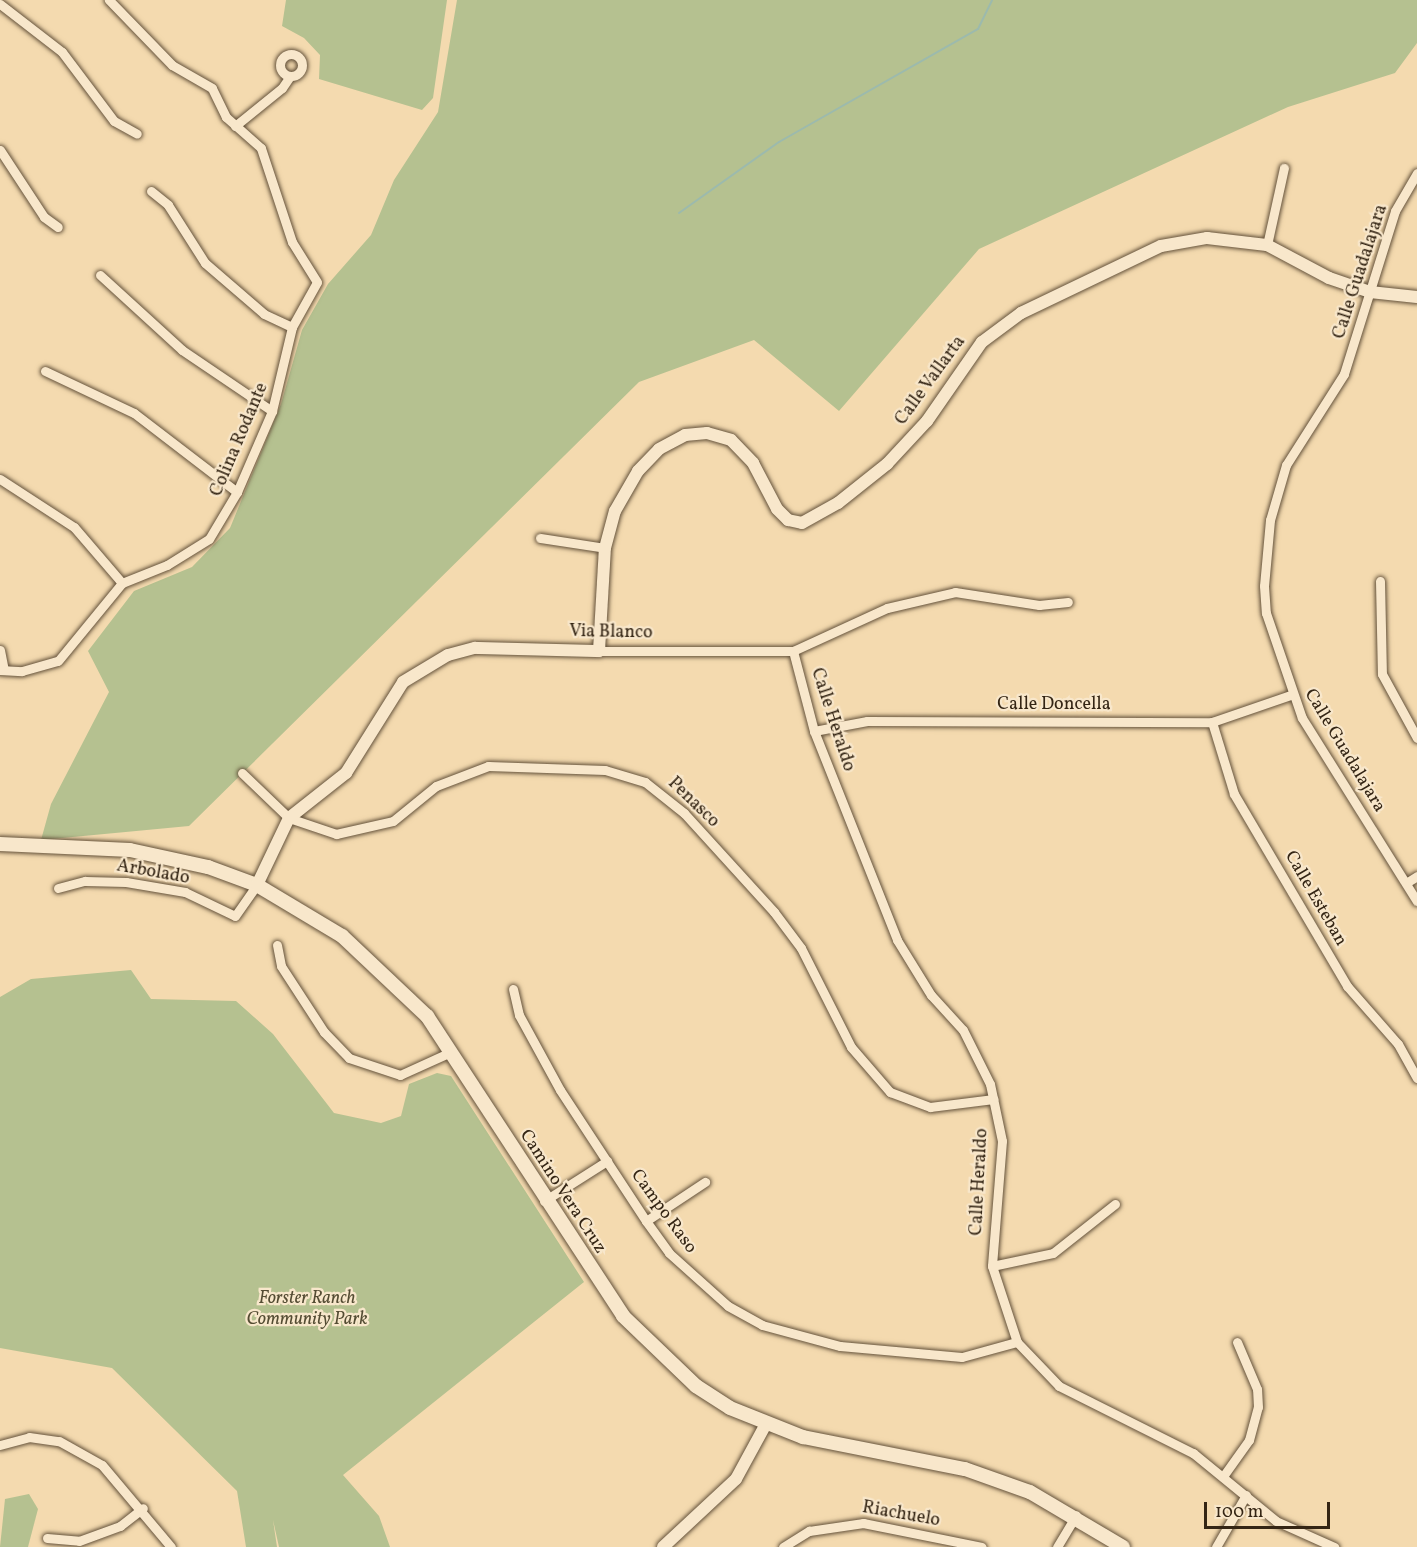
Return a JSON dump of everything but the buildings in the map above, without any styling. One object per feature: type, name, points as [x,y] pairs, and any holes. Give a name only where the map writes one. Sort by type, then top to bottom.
[{"type":"main road","name":"Camino Vera Cruz","points":[[0,844],[130,850],[208,867],[257,885],[342,936],[387,974],[451,1052],[544,1201],[623,1316],[657,1352],[696,1386],[766,1424],[847,1448],[964,1469],[1076,1515],[1123,1547]]},
{"type":"street","points":[[109,0],[172,65],[212,88],[235,126],[290,76]]},
{"type":"street","points":[[0,4],[62,52],[114,122],[137,134]]},
{"type":"street","name":"Colina Rodante","points":[[2,670],[58,661],[122,584],[197,549],[220,524],[237,492],[273,411],[292,327],[317,275],[292,242],[261,148],[235,126]]},
{"type":"street","points":[[0,150],[44,217],[58,227]]},
{"type":"street","points":[[1267,245],[1284,168]]},
{"type":"street","name":"Calle Guadalajara","points":[[1417,173],[1395,211],[1344,374],[1286,465],[1270,520],[1266,613],[1291,695],[1417,901]]},
{"type":"street","points":[[151,191],[168,205],[205,263],[264,314],[292,327]]},
{"type":"street","name":"Calle Vallarta","points":[[599,651],[605,548],[615,511],[638,471],[659,449],[685,435],[707,432],[731,440],[753,463],[777,508],[788,520],[802,523],[838,503],[887,464],[927,421],[982,342],[1021,313],[1161,246],[1207,238],[1267,245],[1370,292],[1417,297]]},
{"type":"street","points":[[100,274],[182,350],[273,411]]},
{"type":"street","points":[[45,371],[134,413],[237,492]]},
{"type":"street","points":[[0,479],[74,527],[122,584]]},
{"type":"street","points":[[540,538],[605,548]]},
{"type":"street","points":[[1380,581],[1382,674],[1417,738]]},
{"type":"street","name":"Via Blanco","points":[[257,885],[289,818],[346,773],[404,682],[448,655],[475,648],[599,651],[793,651],[916,597],[955,592],[1039,605],[1068,602]]},
{"type":"street","points":[[0,650],[2,670]]},
{"type":"street","name":"Calle Heraldo","points":[[793,651],[814,731],[897,940],[977,1051],[994,1099],[1002,1141],[992,1266],[1017,1342],[1059,1386],[1193,1453],[1224,1475],[1276,1521],[1314,1544],[1334,1547]]},
{"type":"street","name":"Calle Doncella","points":[[814,731],[867,721],[1212,722],[1291,695]]},
{"type":"street","name":"Calle Esteban","points":[[1212,722],[1234,794],[1347,986],[1398,1044],[1417,1077]]},
{"type":"street","name":"Penasco","points":[[242,773],[289,818],[325,833],[364,831],[393,820],[436,786],[488,766],[604,770],[645,782],[684,813],[774,912],[801,948],[851,1047],[890,1092],[930,1107],[994,1099]]},
{"type":"street","points":[[1406,883],[1417,876]]},
{"type":"street","name":"Arbolado","points":[[57,888],[85,881],[126,882],[185,892],[235,916],[257,885]]},
{"type":"street","points":[[277,945],[281,966],[324,1032],[349,1058],[399,1075],[451,1052]]},
{"type":"street","name":"Campo Raso","points":[[513,989],[522,1022],[608,1161],[646,1221],[697,1281],[762,1325],[840,1346],[925,1356],[980,1355],[1017,1342]]},
{"type":"street","points":[[544,1201],[608,1161]]},
{"type":"street","points":[[646,1221],[705,1182]]},
{"type":"street","points":[[992,1266],[1053,1253],[1115,1204]]},
{"type":"street","points":[[1224,1475],[1249,1440],[1258,1407],[1257,1389],[1237,1342]]},
{"type":"street","points":[[663,1547],[736,1479],[766,1424]]},
{"type":"street","points":[[0,1444],[29,1437],[59,1441],[102,1465],[143,1508],[171,1547]]},
{"type":"street","points":[[1216,1547],[1246,1495]]},
{"type":"street","points":[[47,1538],[79,1541],[120,1526],[143,1508]]},
{"type":"street","points":[[1057,1547],[1076,1515]]},
{"type":"street","name":"Riachuelo","points":[[783,1547],[809,1531],[863,1522],[982,1547]]},
{"type":"green space","points":[[286,0],[447,0],[433,98],[422,110],[319,79],[320,55],[304,38],[282,26]]},
{"type":"green space","points":[[457,0],[1417,0],[1417,43],[1395,73],[1288,107],[979,249],[839,411],[754,340],[639,382],[189,826],[41,840],[51,804],[109,692],[88,651],[134,591],[192,567],[230,528],[281,404],[302,330],[328,284],[371,235],[394,180],[438,112]]},
{"type":"green space","name":"Forster Ranch Community Park","points":[[131,970],[151,999],[236,1001],[273,1034],[334,1113],[381,1123],[401,1116],[409,1084],[437,1073],[451,1076],[584,1282],[343,1475],[379,1516],[390,1547],[279,1547],[273,1520],[277,1547],[246,1547],[237,1491],[112,1368],[0,1348],[0,997],[31,979]]},
{"type":"green space","points":[[29,1494],[38,1509],[28,1547],[0,1547],[5,1499]]},
{"type":"waterway","points":[[679,213],[779,142],[978,29],[992,0]]}]
